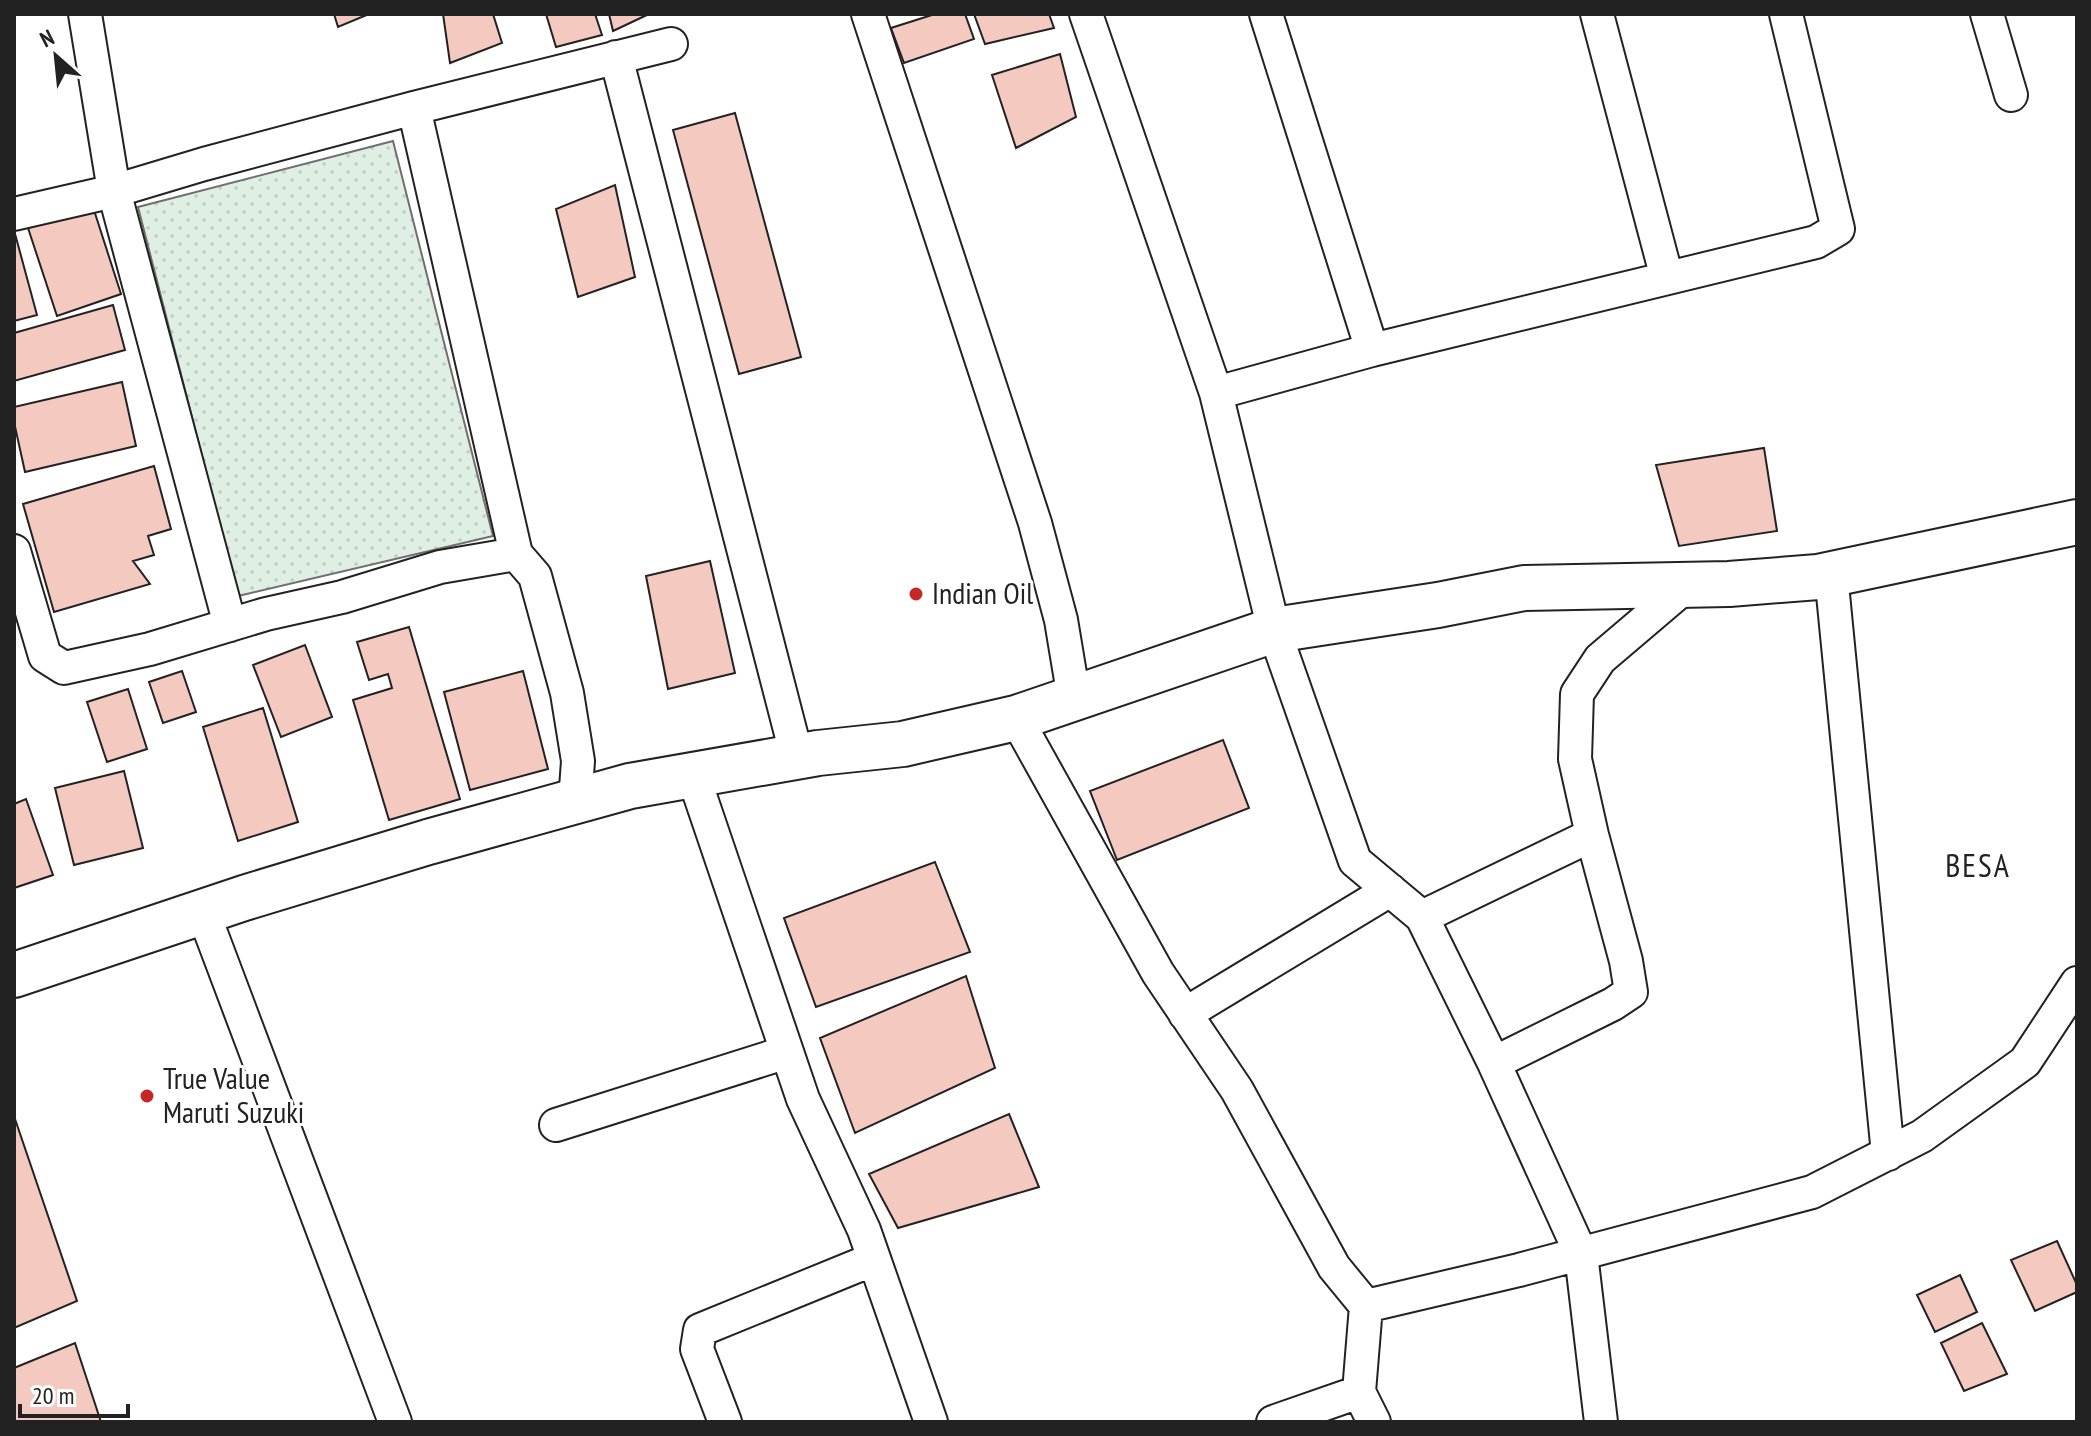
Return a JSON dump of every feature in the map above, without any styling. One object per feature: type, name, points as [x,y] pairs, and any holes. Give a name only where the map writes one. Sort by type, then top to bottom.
[{"type":"street","points":[[85,14],[114,191],[230,625]]},
{"type":"street","points":[[868,14],[1035,523],[1061,620],[1074,698]]},
{"type":"street","points":[[1086,14],[1216,393],[1274,630],[1355,861],[1422,917],[1494,1063],[1581,1254],[1601,1422]]},
{"type":"street","points":[[1266,14],[1372,350]]},
{"type":"street","points":[[1597,14],[1667,278]]},
{"type":"street","points":[[1216,393],[1372,350],[1816,242],[1838,229],[1786,14]]},
{"type":"street","points":[[1987,14],[2011,95]]},
{"type":"street","points":[[14,214],[114,191],[414,108],[671,44]]},
{"type":"street","points":[[616,57],[797,757]]},
{"type":"street","points":[[414,108],[516,554],[535,576],[567,693],[578,761],[575,802]]},
{"type":"street","points":[[14,975],[428,842],[630,786],[797,757],[903,744],[1016,718],[1274,630],[1438,605],[1524,588],[1729,584],[1831,574],[2077,522]]},
{"type":"street","points":[[14,551],[45,656],[64,668],[150,649],[440,567],[516,554]]},
{"type":"street","points":[[1831,574],[1888,1154]]},
{"type":"street","points":[[1494,1063],[1631,992],[1575,759],[1577,694],[1600,659],[1687,585]]},
{"type":"street","points":[[1016,718],[1158,973],[1237,1090],[1334,1267],[1366,1306]]},
{"type":"street","points":[[693,775],[803,1099],[864,1230],[931,1422]]},
{"type":"street","points":[[1422,917],[1592,835]]},
{"type":"street","points":[[1185,1014],[1390,890]]},
{"type":"street","points":[[203,912],[395,1422]]},
{"type":"street","points":[[1366,1306],[1581,1254],[1812,1192],[1922,1136],[2025,1062],[2077,983]]},
{"type":"street","points":[[556,1125],[787,1052]]},
{"type":"street","points":[[725,1422],[697,1349],[700,1330],[874,1259]]},
{"type":"street","points":[[1366,1306],[1359,1392],[1374,1422]]},
{"type":"street","points":[[1273,1422],[1359,1392]]},
{"type":"green space","points":[[393,141],[493,536],[238,596],[138,207]]},
{"type":"building","points":[[334,14],[369,14],[338,27]]},
{"type":"building","points":[[443,14],[493,14],[502,43],[450,63]]},
{"type":"building","points":[[546,14],[595,14],[602,35],[556,47]]},
{"type":"building","points":[[609,14],[649,14],[613,31]]},
{"type":"building","points":[[935,14],[965,14],[974,39],[904,63],[891,28]]},
{"type":"building","points":[[974,14],[1049,14],[1054,28],[985,44]]},
{"type":"building","points":[[1060,54],[1076,117],[1016,148],[992,75]]},
{"type":"building","points":[[735,113],[801,357],[739,374],[673,130]]},
{"type":"building","points":[[615,185],[635,277],[578,297],[556,209]]},
{"type":"building","points":[[93,207],[121,294],[57,316],[28,228]]},
{"type":"building","points":[[14,230],[37,315],[14,321]]},
{"type":"building","points":[[113,305],[125,350],[14,381],[14,333]]},
{"type":"building","points":[[122,382],[136,446],[25,472],[14,422],[14,407]]},
{"type":"building","points":[[1764,448],[1777,531],[1679,546],[1656,465]]},
{"type":"building","points":[[154,466],[171,529],[148,536],[154,555],[133,561],[150,584],[54,612],[23,504]]},
{"type":"building","points":[[710,561],[735,673],[668,689],[646,576]]},
{"type":"building","points":[[409,627],[460,799],[389,820],[353,700],[392,688],[388,674],[369,680],[357,642]]},
{"type":"building","points":[[305,645],[332,717],[281,737],[253,665]]},
{"type":"building","points":[[182,671],[196,712],[163,723],[149,682]]},
{"type":"building","points":[[523,671],[548,769],[470,790],[444,692]]},
{"type":"building","points":[[128,689],[147,749],[107,762],[87,702]]},
{"type":"building","points":[[263,708],[298,822],[238,841],[203,727]]},
{"type":"building","points":[[1223,740],[1249,808],[1117,860],[1090,791]]},
{"type":"building","points":[[124,771],[143,848],[74,865],[55,788]]},
{"type":"building","points":[[26,799],[53,875],[14,888],[14,804]]},
{"type":"building","points":[[935,862],[970,952],[816,1007],[784,918]]},
{"type":"building","points":[[966,976],[995,1068],[855,1133],[820,1038]]},
{"type":"building","points":[[1009,1114],[1039,1187],[898,1228],[869,1174]]},
{"type":"building","points":[[14,1116],[77,1301],[14,1328]]},
{"type":"building","points":[[2057,1241],[2077,1285],[2077,1292],[2035,1311],[2011,1260]]},
{"type":"building","points":[[1960,1275],[1977,1312],[1935,1332],[1917,1295]]},
{"type":"building","points":[[1982,1323],[2007,1374],[1964,1391],[1941,1343]]},
{"type":"building","points":[[75,1343],[101,1422],[14,1422],[14,1368]]},
{"type":"place","name":"Indian Oil","points":[[916,594]]},
{"type":"place","name":"True Value Maruti Suzuki","points":[[147,1096]]},
{"type":"district","name":"BESA","points":[[1978,866]]}]
